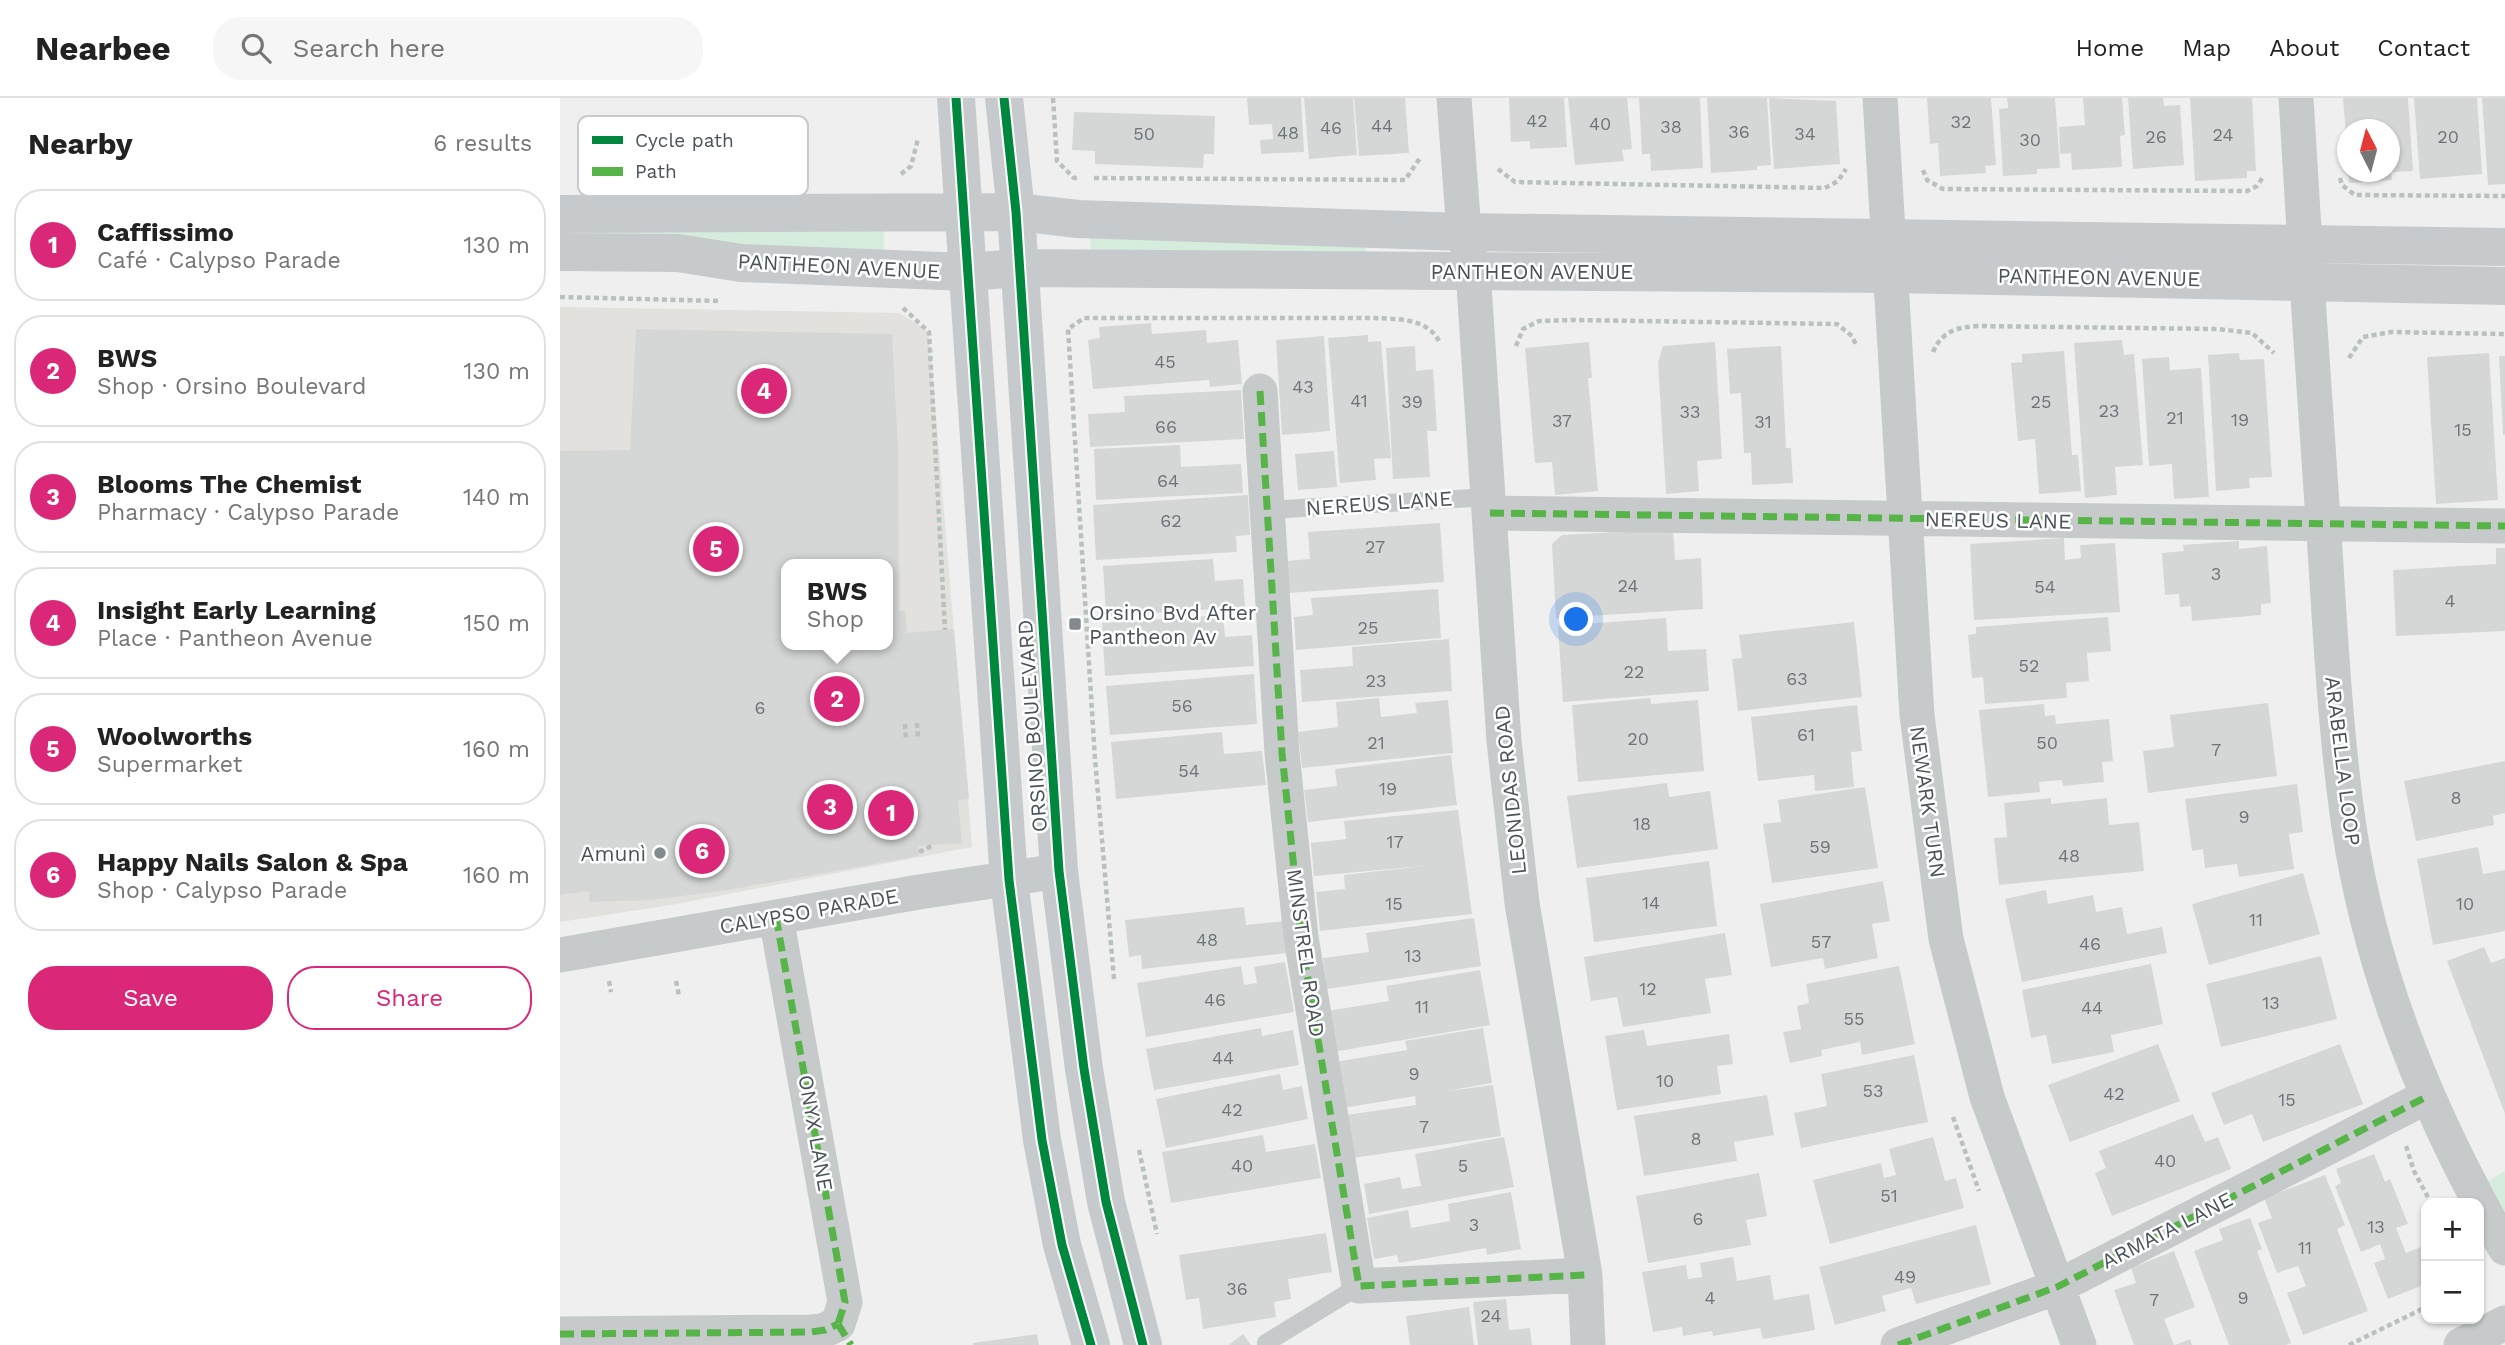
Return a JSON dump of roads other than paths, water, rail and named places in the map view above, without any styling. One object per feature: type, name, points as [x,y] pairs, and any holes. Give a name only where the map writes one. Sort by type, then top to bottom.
[{"type":"main road","name":"ORSINO BOULEVARD","points":[[956,98],[1009,880],[1042,1140],[1062,1245],[1091,1345]]},
{"type":"main road","name":"ORSINO BOULEVARD","points":[[1004,98],[1020,268],[1059,871],[1084,1069],[1106,1202],[1143,1345]]},
{"type":"main road","name":"PANTHEON AVENUE","points":[[560,214],[1016,212],[1078,219],[1464,232],[1890,256],[2306,262],[2505,247]]},
{"type":"main road","name":"PANTHEON AVENUE","points":[[560,252],[678,253],[741,262],[966,272],[1020,268],[1473,270],[1890,256]]},
{"type":"main road","name":"PANTHEON AVENUE","points":[[2306,262],[2505,286]]},
{"type":"street","name":"LEONIDAS ROAD","points":[[1454,98],[1464,232],[1473,270],[1504,741],[1521,903],[1585,1275],[1588,1345]]},
{"type":"street","name":"NEWARK TURN","points":[[1880,98],[1917,715],[1947,939],[1987,1097],[2079,1345]]},
{"type":"street","name":"ARABELLA LOOP","points":[[2296,98],[2334,715],[2349,830],[2375,948],[2428,1096],[2476,1199],[2505,1248]]},
{"type":"street","name":"MINSTREL ROAD","points":[[1260,391],[1282,753],[1301,937],[1359,1286]]},
{"type":"street","name":"NEREUS LANE","points":[[1490,505],[1906,518],[2505,526]]},
{"type":"street","name":"CALYPSO PARADE","points":[[560,955],[919,892],[1059,871]]},
{"type":"street","name":"ONYX LANE","points":[[776,917],[845,1302],[845,1334]]},
{"type":"street","name":"ARMATA LANE","points":[[1898,1345],[2057,1287],[2428,1096]]},
{"type":"street","points":[[1359,1286],[1585,1275]]},
{"type":"street","points":[[2461,1345],[2505,1323]]},
{"type":"street","points":[[560,1334],[845,1334]]},
{"type":"lane","name":"NEREUS LANE","points":[[1268,510],[1490,505]]},
{"type":"lane","points":[[1266,1342],[1359,1286]]},
{"type":"place","name":"Insight Early Learning","points":[[764,391]]},
{"type":"place","name":"Woolworths","points":[[716,549]]},
{"type":"place","name":"Orsino Bvd After Pantheon Av","points":[[1075,624]]},
{"type":"place","name":"BWS","points":[[837,699]]},
{"type":"place","name":"Blooms The Chemist","points":[[830,807]]},
{"type":"place","name":"Caffissimo","points":[[891,813]]},
{"type":"place","name":"Happy Nails Salon & Spa","points":[[702,851]]},
{"type":"place","name":"Amunì","points":[[660,853]]}]
